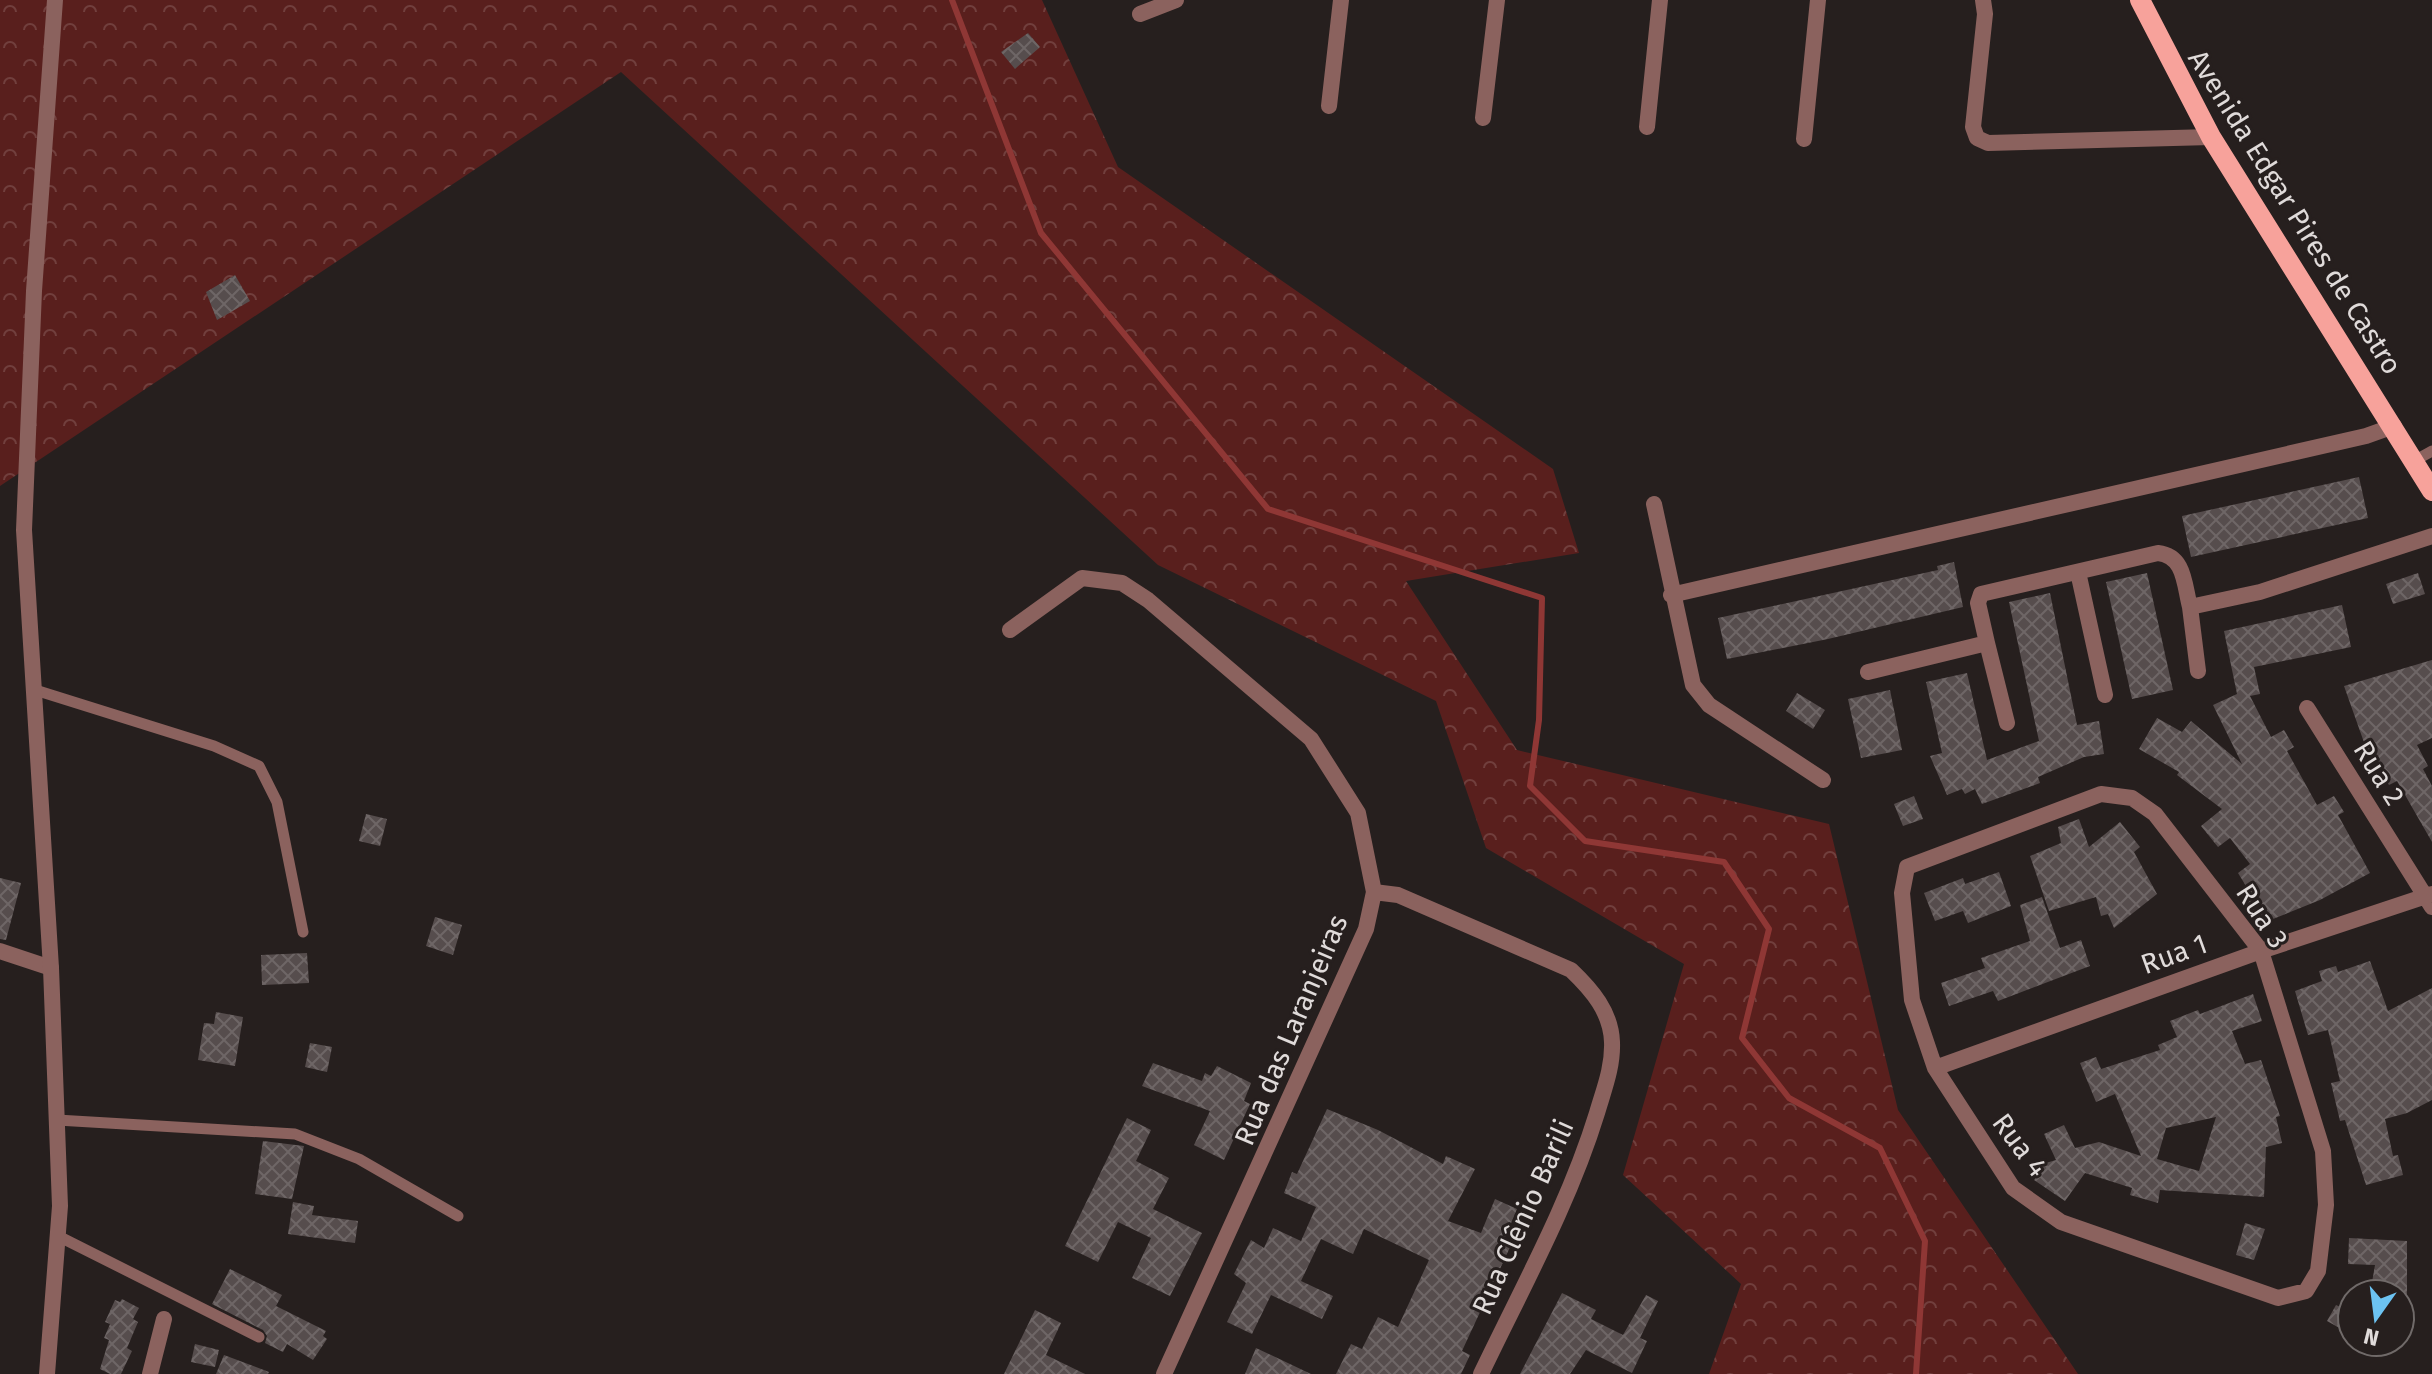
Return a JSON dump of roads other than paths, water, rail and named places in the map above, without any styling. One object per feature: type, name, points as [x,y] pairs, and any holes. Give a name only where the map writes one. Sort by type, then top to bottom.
[{"type":"main road","name":"Avenida Edgar Pires de Castro","points":[[2140,0],[2211,137],[2394,426],[2423,456],[2432,491]]},
{"type":"street","points":[[47,1374],[58,1236],[57,1120],[51,968],[24,530],[34,291],[55,0]]},
{"type":"street","points":[[1140,14],[1176,0]]},
{"type":"street","points":[[1329,106],[1341,0]]},
{"type":"street","points":[[1483,118],[1497,0]]},
{"type":"street","points":[[1647,127],[1660,0]]},
{"type":"street","points":[[1804,139],[1818,0]]},
{"type":"street","points":[[1983,0],[1985,14],[1973,127],[1977,138],[1988,143],[2211,137]]},
{"type":"street","points":[[1671,595],[2336,443],[2394,426]]},
{"type":"street","points":[[1654,504],[1671,595],[1693,685],[1709,705],[1823,780]]},
{"type":"street","points":[[2190,607],[2273,588],[2432,536]]},
{"type":"street","points":[[2007,723],[1978,603],[1981,594],[2158,553],[2169,554],[2179,562],[2190,607],[2198,671]]},
{"type":"street","points":[[2078,572],[2105,695]]},
{"type":"street","name":"Rua das Laranjeiras","points":[[1010,630],[1082,578],[1122,583],[1148,600],[1311,739],[1358,813],[1374,892],[1366,929],[1164,1374]]},
{"type":"street","points":[[1868,672],[1987,643]]},
{"type":"street","name":"Rua 2","points":[[2307,708],[2430,899]]},
{"type":"street","name":"Rua 3","points":[[1907,867],[2101,794],[2132,798],[2155,814],[2261,951],[2323,1151],[2326,1205],[2318,1271],[2306,1291],[2278,1298]]},
{"type":"street","name":"Rua 4","points":[[1907,867],[1902,893],[1912,1000],[1935,1068],[2013,1188],[2061,1222],[2278,1298]]},
{"type":"street","name":"Rua Clênio Barili","points":[[1374,892],[1398,895],[1571,970],[1592,989],[1606,1013],[1612,1040],[1611,1067],[1580,1168],[1481,1374]]},
{"type":"street","name":"Rua 1","points":[[1935,1068],[2261,951],[2430,899]]},
{"type":"street","points":[[0,951],[51,968]]},
{"type":"street","points":[[150,1374],[164,1319]]},
{"type":"lane","points":[[32,689],[214,746],[259,766],[277,802],[303,932]]},
{"type":"lane","points":[[57,1120],[295,1134],[359,1159],[458,1216]]},
{"type":"lane","points":[[58,1236],[259,1337]]},
{"type":"waterway","points":[[952,0],[1041,233],[1268,509],[1542,598],[1539,720],[1530,786],[1585,841],[1724,862],[1769,929],[1742,1038],[1789,1098],[1880,1148],[1925,1241],[1916,1374]]}]
